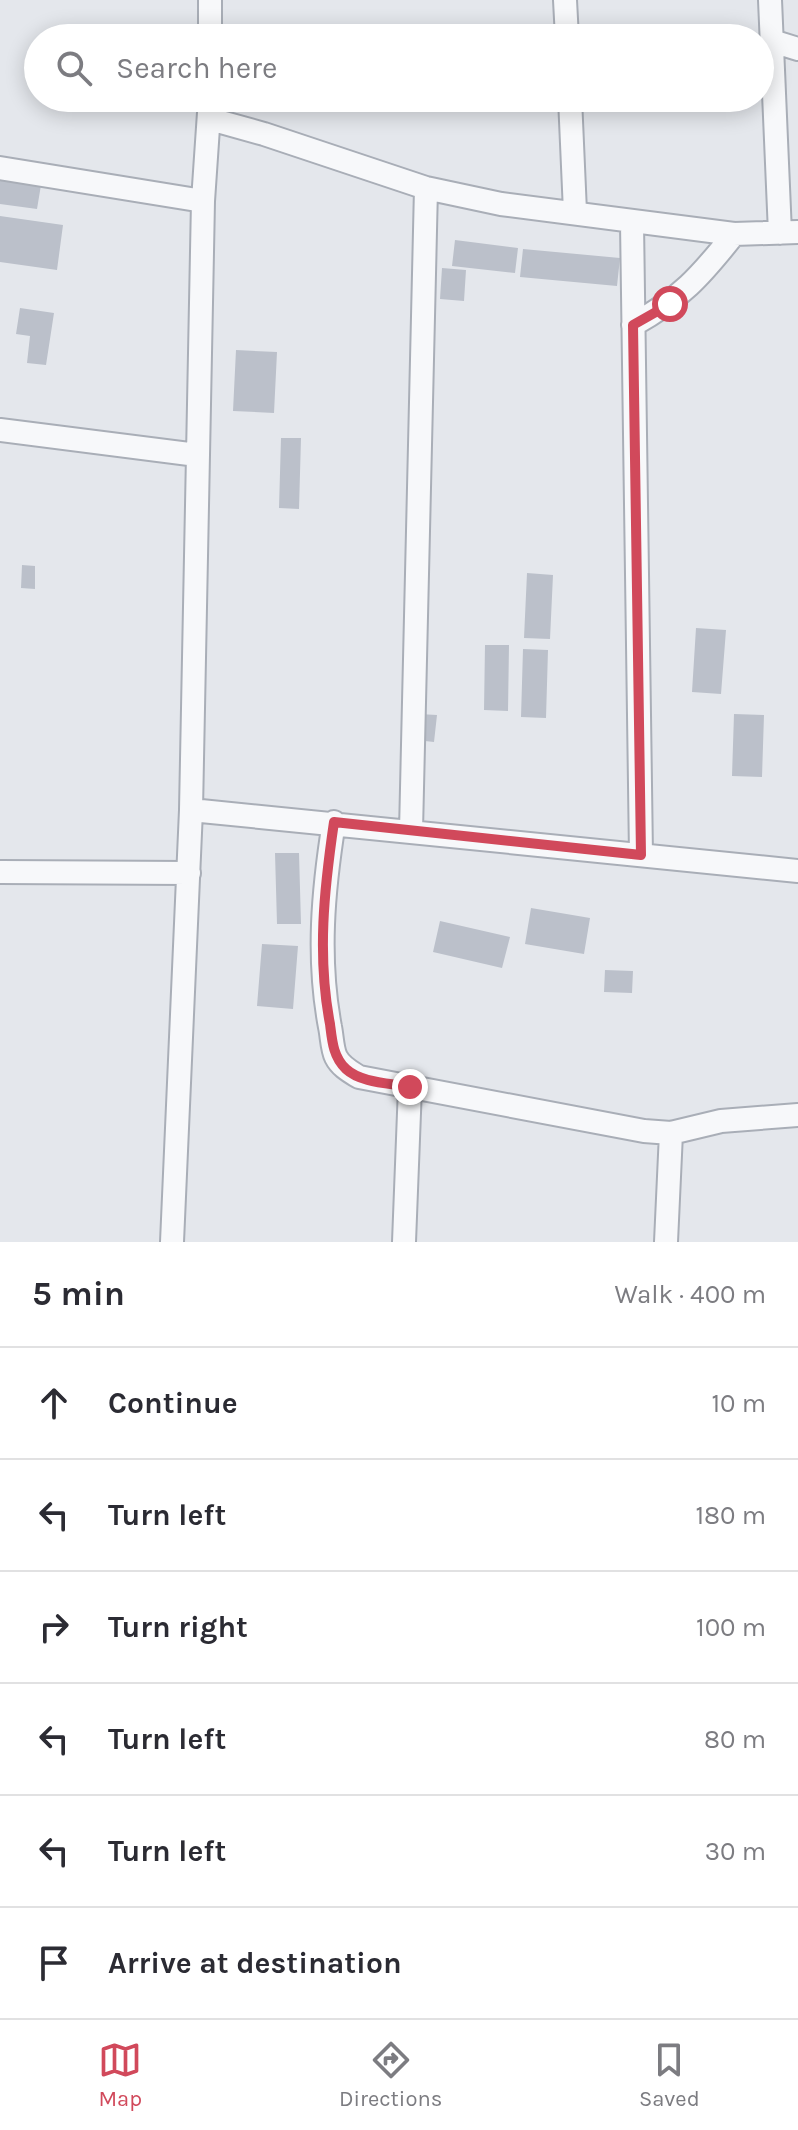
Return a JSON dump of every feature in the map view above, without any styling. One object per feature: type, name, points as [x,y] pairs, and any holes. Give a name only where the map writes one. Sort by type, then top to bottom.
[{"type":"street","points":[[210,0],[210,24]]},
{"type":"street","points":[[565,0],[566,24]]},
{"type":"street","points":[[770,0],[771,24]]},
{"type":"street","points":[[774,42],[798,49]]},
{"type":"street","points":[[216,112],[264,134],[426,188],[501,204],[734,234],[789,232],[774,63]]},
{"type":"street","points":[[172,1242],[189,873],[203,201],[210,112]]},
{"type":"street","points":[[571,112],[575,212]]},
{"type":"street","points":[[0,168],[203,201]]},
{"type":"street","points":[[411,831],[426,188]]},
{"type":"street","points":[[632,223],[641,855]]},
{"type":"street","points":[[633,325],[670,304],[703,273],[734,234]]},
{"type":"street","points":[[0,430],[197,455]]},
{"type":"street","points":[[191,810],[798,871]]},
{"type":"street","points":[[334,822],[324,885],[322,952],[326,1005],[336,1056],[346,1069],[359,1077],[644,1131],[671,1133],[721,1121],[798,1115]]},
{"type":"street","points":[[0,872],[189,873]]},
{"type":"street","points":[[404,1242],[410,1087]]},
{"type":"street","points":[[666,1242],[671,1133]]},
{"type":"building","points":[[0,179],[41,185],[37,209],[0,204]]},
{"type":"building","points":[[0,216],[63,225],[57,270],[0,262]]},
{"type":"building","points":[[455,240],[518,248],[515,273],[452,266]]},
{"type":"building","points":[[523,249],[620,258],[617,286],[520,277]]},
{"type":"building","points":[[442,268],[466,270],[464,301],[440,299]]},
{"type":"building","points":[[20,308],[54,313],[46,365],[27,363],[30,336],[16,334]]},
{"type":"building","points":[[236,350],[277,352],[274,413],[233,411]]},
{"type":"building","points":[[281,438],[301,438],[299,509],[279,508]]},
{"type":"building","points":[[22,565],[35,566],[35,589],[21,588]]},
{"type":"building","points":[[527,573],[553,575],[550,639],[524,638]]},
{"type":"building","points":[[696,628],[726,630],[721,694],[692,692]]},
{"type":"building","points":[[485,645],[509,645],[508,711],[484,710]]},
{"type":"building","points":[[523,649],[548,650],[546,718],[521,717]]},
{"type":"building","points":[[419,714],[437,715],[434,742],[416,740]]},
{"type":"building","points":[[734,714],[764,715],[762,777],[732,776]]},
{"type":"building","points":[[275,853],[299,853],[301,924],[277,924]]},
{"type":"building","points":[[531,908],[590,918],[584,954],[525,944]]},
{"type":"building","points":[[440,921],[510,937],[502,968],[433,952]]},
{"type":"building","points":[[262,944],[298,946],[293,1009],[257,1006]]},
{"type":"building","points":[[605,970],[633,971],[632,993],[604,992]]},
{"type":"route","points":[[410,1087],[359,1077],[346,1069],[336,1056],[326,1005],[322,952],[324,885],[334,822],[641,855],[633,325],[670,304]]}]
